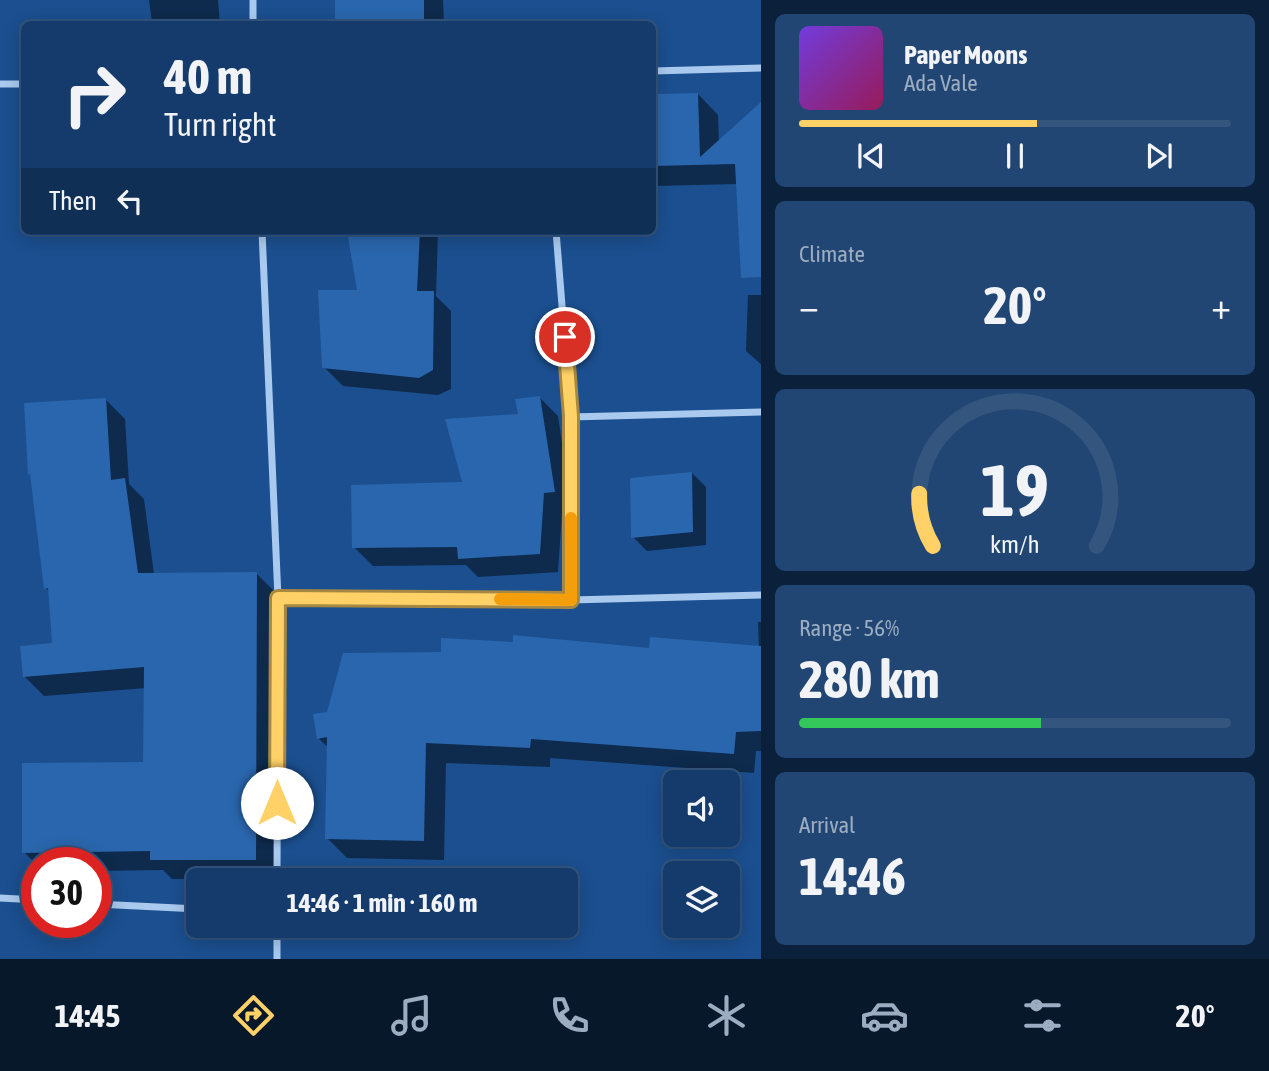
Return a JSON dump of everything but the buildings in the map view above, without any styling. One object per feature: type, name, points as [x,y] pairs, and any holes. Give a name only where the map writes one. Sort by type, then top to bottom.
[{"type":"street","points":[[253,0],[253,21]]},
{"type":"street","points":[[656,71],[761,68]]},
{"type":"street","points":[[0,84],[21,84]]},
{"type":"street","points":[[262,235],[278,598],[277,868]]},
{"type":"street","points":[[556,235],[571,417],[571,600]]},
{"type":"street","points":[[571,417],[761,412]]},
{"type":"street","points":[[278,598],[571,600],[761,595]]},
{"type":"street","points":[[0,898],[21,899]]},
{"type":"street","points":[[112,905],[186,908]]},
{"type":"street","points":[[277,938],[277,959]]},
{"type":"slow traffic","points":[[500,599],[571,600],[571,518]]},
{"type":"route","points":[[277,803],[278,598],[571,600],[571,417],[565,337]]}]
